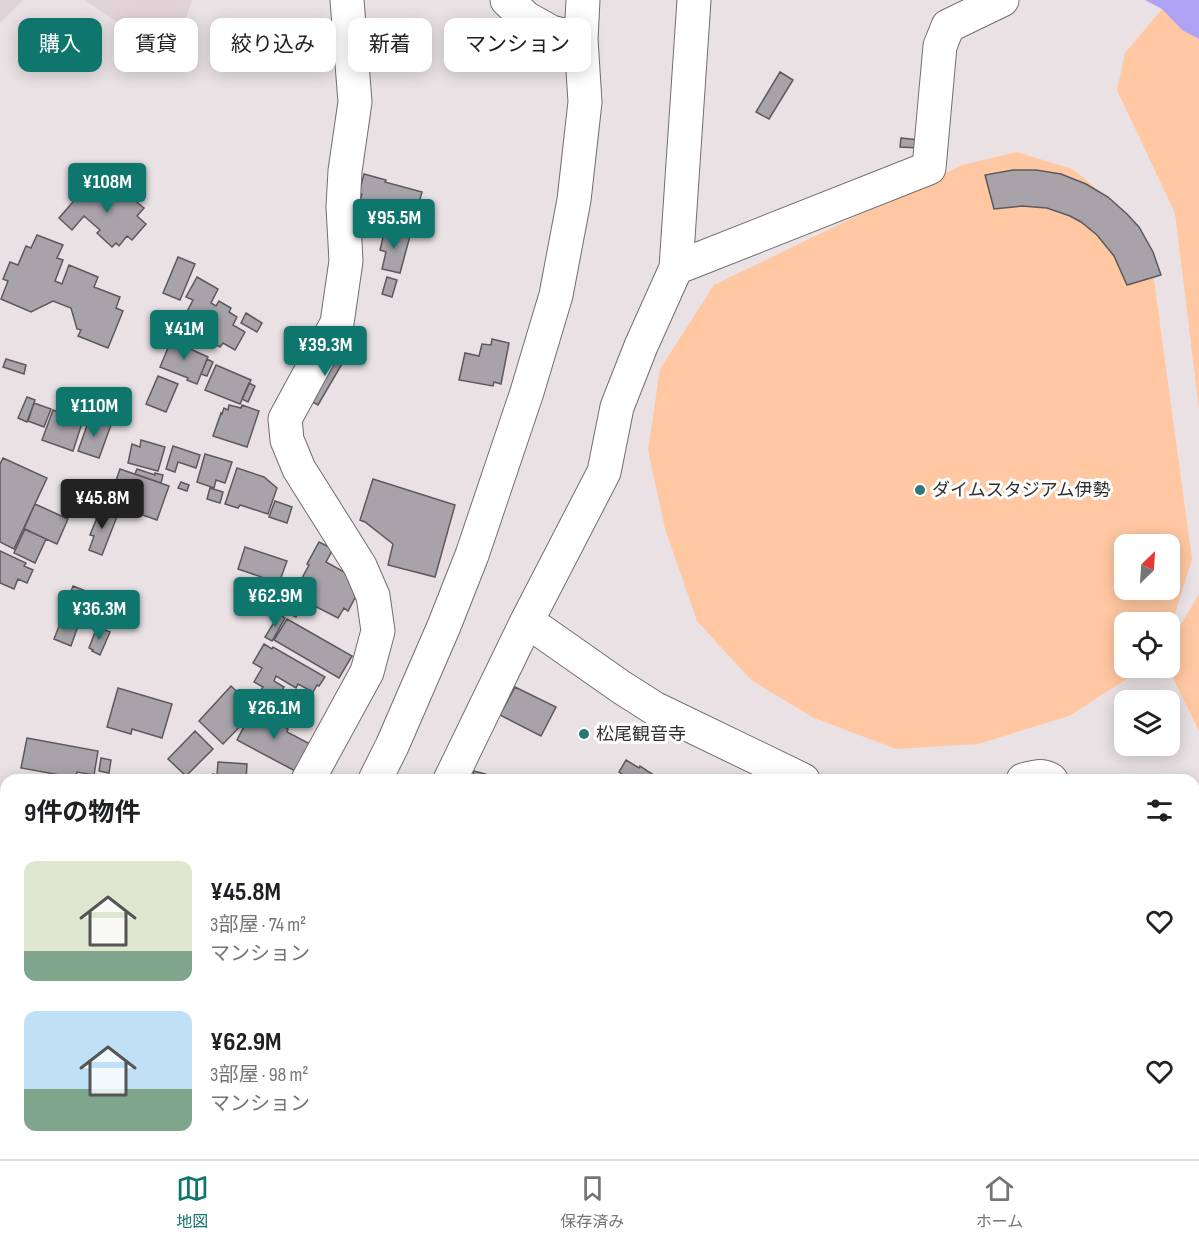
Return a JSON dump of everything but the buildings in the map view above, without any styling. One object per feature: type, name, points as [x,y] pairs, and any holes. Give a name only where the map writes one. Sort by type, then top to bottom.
[{"type":"street","points":[[311,774],[367,672],[378,631],[373,596],[360,566],[299,469],[287,440],[285,419],[337,323],[346,261],[343,207],[345,171],[355,102],[347,0]]},
{"type":"street","points":[[507,0],[526,18]]},
{"type":"street","points":[[582,18],[583,0]]},
{"type":"street","points":[[453,774],[526,621],[604,472],[617,407],[676,268],[694,0]]},
{"type":"street","points":[[676,268],[929,168],[940,46],[948,26],[1002,0]]},
{"type":"street","points":[[378,774],[439,637],[472,555],[527,392],[556,295],[573,200],[585,102],[583,72]]},
{"type":"street","points":[[526,621],[654,708],[790,774]]},
{"type":"shaded area","points":[[0,0],[23,0],[0,23]]},
{"type":"shaded area","points":[[85,0],[192,0],[185,18],[114,18],[114,20]]},
{"type":"shaded area","points":[[1145,0],[1199,0],[1199,39],[1182,30],[1162,9]]},
{"type":"shaded area","points":[[1162,9],[1182,30],[1199,39],[1199,409],[1175,213],[1117,90],[1125,53]]},
{"type":"shaded area","name":"ダイムスタジアム伊勢","points":[[1017,152],[1072,169],[1129,215],[1153,273],[1192,559],[1180,598],[1180,534],[1114,534],[1114,600],[1179,600],[1176,612],[1114,612],[1114,678],[1128,678],[1069,716],[978,744],[896,749],[814,718],[751,680],[697,621],[665,529],[648,450],[660,369],[714,285],[962,165]]},
{"type":"shaded area","points":[[1199,594],[1199,731],[1173,678],[1180,678],[1180,626]]},
{"type":"place","name":"ダイムスタジアム伊勢","points":[[920,490]]},
{"type":"place","name":"松尾観音寺","points":[[584,734]]}]
